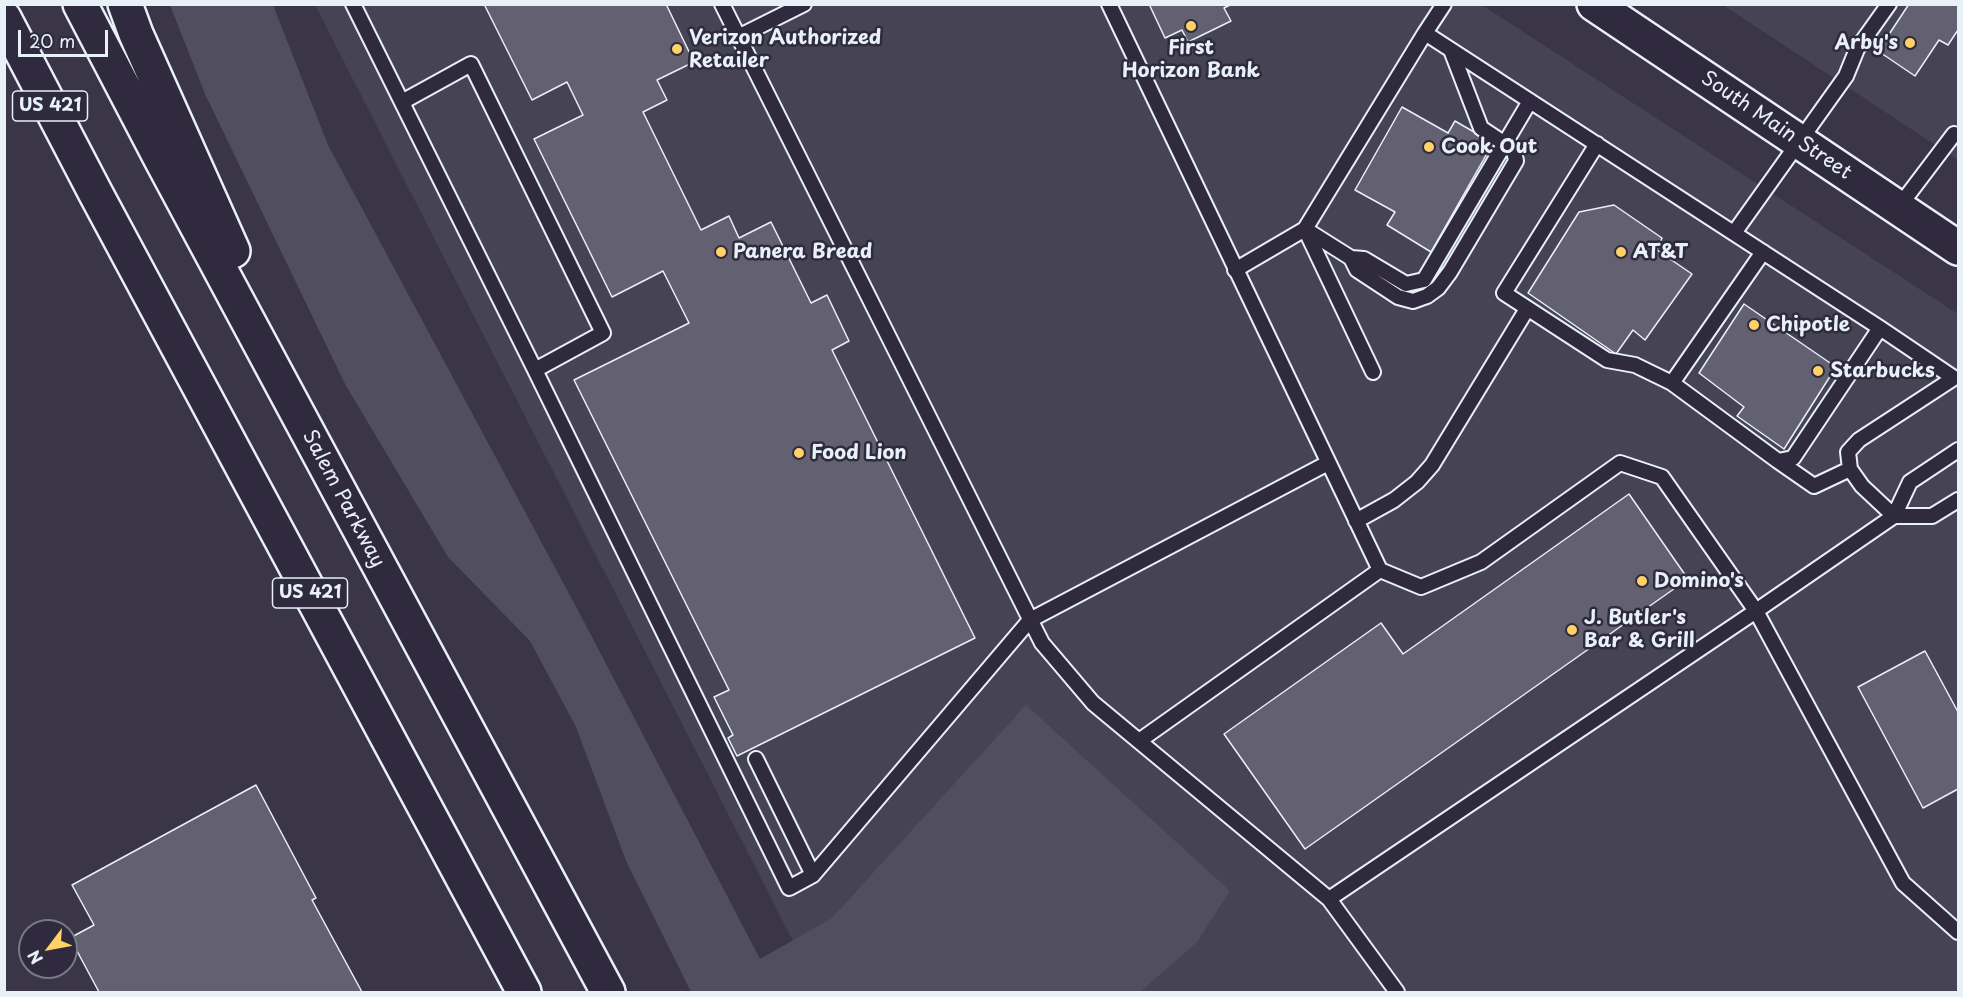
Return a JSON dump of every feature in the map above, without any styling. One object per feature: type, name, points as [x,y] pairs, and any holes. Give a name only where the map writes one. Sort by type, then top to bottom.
[{"type":"main road","name":"Salem Parkway","points":[[80,4],[608,993]]},
{"type":"main road","points":[[125,4],[136,34],[343,500]]},
{"type":"main road","name":"South Main Street","points":[[1594,4],[1959,248]]},
{"type":"main road","name":"US 421","points":[[4,18],[524,993]]},
{"type":"lane","points":[[353,4],[789,888],[813,875],[1030,620],[1328,463]]},
{"type":"lane","points":[[722,4],[1042,643],[1093,703],[1329,899],[1397,993]]},
{"type":"lane","points":[[738,37],[804,4]]},
{"type":"lane","points":[[1108,4],[1380,570],[1421,587],[1481,562],[1620,463],[1662,477],[1756,611],[1903,883],[1959,932]]},
{"type":"lane","points":[[1235,270],[1305,229],[1444,4]]},
{"type":"lane","points":[[1734,233],[1846,76],[1857,49],[1889,4]]},
{"type":"lane","points":[[1425,33],[1954,378],[1859,440],[1848,452],[1850,469],[1862,486],[1894,516],[1932,516],[1959,500]]},
{"type":"lane","points":[[1451,50],[1481,128],[1505,144]]},
{"type":"lane","points":[[402,102],[471,64],[603,333],[535,370]]},
{"type":"lane","points":[[1305,229],[1351,258],[1364,259],[1406,284],[1424,280],[1530,101]]},
{"type":"lane","points":[[1899,208],[1954,134]]},
{"type":"lane","points":[[1597,144],[1504,293],[1607,360],[1635,365],[1672,383],[1814,486],[1850,469]]},
{"type":"lane","points":[[1305,229],[1372,372]]},
{"type":"lane","points":[[1672,383],[1763,252]]},
{"type":"lane","points":[[1356,521],[1394,500],[1432,465],[1527,309]]},
{"type":"lane","points":[[1778,461],[1793,458],[1880,328]]},
{"type":"lane","points":[[1329,899],[1894,516],[1910,482],[1959,450]]},
{"type":"lane","points":[[1140,741],[1380,570]]},
{"type":"lane","points":[[756,759],[813,875]]},
{"type":"shaded area","points":[[170,5],[273,5],[328,145],[581,616],[760,959],[832,918],[1026,705],[1230,891],[1197,942],[1140,992],[691,992],[626,861],[576,727],[530,641],[448,557],[345,384],[205,94]]},
{"type":"shaded area","points":[[315,5],[1482,5],[1958,314],[1958,992],[819,992]]},
{"type":"shaded area","points":[[1723,5],[1958,5],[1958,160]]},
{"type":"building","points":[[484,4],[666,4],[694,62],[657,80],[667,100],[643,112],[701,230],[729,216],[739,238],[771,222],[811,303],[827,295],[849,341],[832,350],[975,638],[737,756],[728,738],[733,735],[714,697],[729,690],[574,380],[689,323],[663,271],[612,297],[534,139],[583,115],[567,82],[532,100]]},
{"type":"building","name":"First Horizon Bank","points":[[1149,4],[1232,4],[1224,8],[1231,21],[1188,42],[1182,30],[1165,38]]},
{"type":"building","name":"Arby's","points":[[1909,4],[1958,4],[1958,30],[1948,45],[1939,40],[1915,76],[1878,51]]},
{"type":"building","points":[[1402,107],[1448,133],[1455,121],[1493,143],[1431,252],[1387,225],[1395,212],[1355,190]]},
{"type":"building","points":[[1614,205],[1662,238],[1657,250],[1692,274],[1645,340],[1633,330],[1616,354],[1528,293],[1579,212]]},
{"type":"building","points":[[1744,304],[1836,367],[1784,449],[1737,416],[1744,407],[1699,373]]},
{"type":"building","points":[[1629,494],[1688,579],[1305,849],[1224,734],[1381,623],[1403,654]]},
{"type":"building","points":[[1925,651],[1958,712],[1958,789],[1923,808],[1858,687]]},
{"type":"building","points":[[256,785],[316,898],[312,900],[362,992],[99,992],[78,953],[78,934],[94,925],[72,885]]},
{"type":"place","name":"First Horizon Bank","points":[[1191,26]]},
{"type":"place","name":"Arby's","points":[[1910,43]]},
{"type":"place","name":"Verizon Authorized Retailer","points":[[677,49]]},
{"type":"place","name":"Cook Out","points":[[1429,147]]},
{"type":"place","name":"Panera Bread","points":[[721,252]]},
{"type":"place","name":"AT&T","points":[[1621,252]]},
{"type":"place","name":"Chipotle","points":[[1754,325]]},
{"type":"place","name":"Starbucks","points":[[1818,371]]},
{"type":"place","name":"Food Lion","points":[[799,453]]},
{"type":"place","name":"Domino's","points":[[1642,581]]},
{"type":"place","name":"J. Butler's Bar & Grill","points":[[1572,630]]}]
